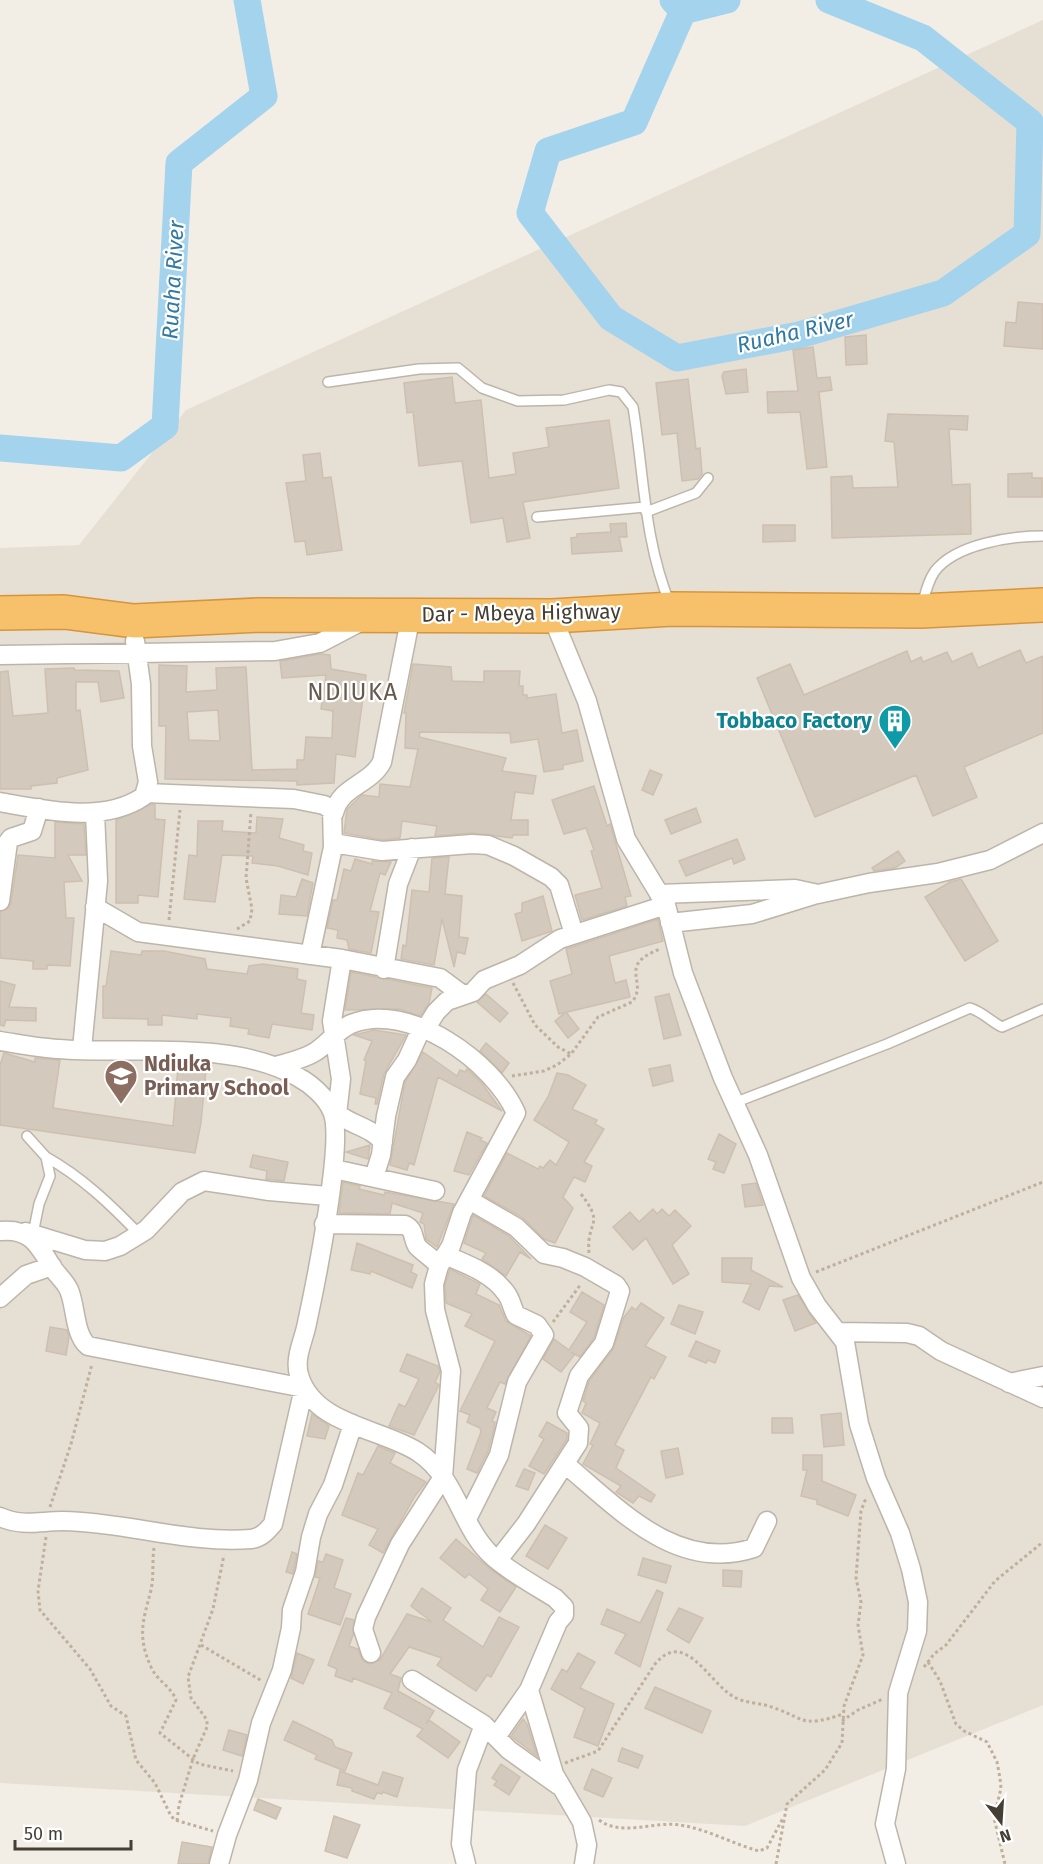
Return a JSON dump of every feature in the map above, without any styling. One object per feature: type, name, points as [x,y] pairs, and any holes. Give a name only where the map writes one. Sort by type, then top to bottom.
[{"type":"highway","name":"Dar - Mbeya Highway","points":[[0,613],[64,612],[135,636],[259,615],[552,616],[672,609],[921,611],[1043,605]]},
{"type":"street","points":[[310,955],[333,843],[334,813],[341,797],[372,775],[382,762],[411,615]]},
{"type":"street","points":[[552,616],[587,701],[626,839],[662,900],[683,973],[734,1103],[758,1155],[801,1278],[826,1320],[845,1342],[859,1424],[879,1484],[900,1533],[918,1602],[916,1631],[895,1714],[896,1769],[885,1824],[896,1864]]},
{"type":"street","points":[[0,655],[118,654],[135,636]]},
{"type":"street","points":[[0,802],[95,813],[121,809],[146,793],[148,782],[142,746],[141,684],[135,636]]},
{"type":"street","points":[[146,793],[294,799],[324,805],[334,813]]},
{"type":"street","points":[[0,901],[8,842],[11,838],[32,831],[39,808]]},
{"type":"street","points":[[82,1049],[98,881],[95,813]]},
{"type":"street","points":[[670,923],[752,915],[818,894],[938,873],[990,860],[1043,833]]},
{"type":"street","points":[[333,843],[382,851],[488,845],[540,869],[559,885],[574,934]]},
{"type":"street","points":[[384,969],[398,884],[412,848]]},
{"type":"street","points":[[374,1177],[395,1077],[407,1060],[424,1027],[441,1006],[473,992],[484,980],[533,958],[551,944],[662,900],[795,889],[818,894]]},
{"type":"street","points":[[95,907],[138,932],[342,959],[384,969],[440,978],[463,995]]},
{"type":"street","points":[[342,959],[332,1021],[341,1078],[334,1168],[307,1325],[298,1351],[298,1373],[311,1399],[353,1424],[418,1453],[443,1477],[483,1545],[498,1560],[555,1598],[564,1607],[564,1615],[558,1622],[529,1690],[490,1731],[466,1770],[461,1838],[466,1864]]},
{"type":"street","points":[[440,978],[443,996],[441,1006]]},
{"type":"street","points":[[276,1066],[315,1052],[350,1024],[363,1020],[392,1018],[424,1027],[449,1043],[495,1082],[516,1113],[471,1201],[462,1212],[451,1246],[442,1260],[434,1284],[435,1310],[451,1371],[443,1477],[400,1545],[366,1617],[363,1629],[371,1653]]},
{"type":"street","points":[[0,1041],[58,1049],[199,1053],[276,1066],[300,1078],[321,1094],[337,1120]]},
{"type":"street","points":[[337,1120],[374,1132],[383,1142]]},
{"type":"street","points":[[334,1168],[435,1191]]},
{"type":"street","points":[[13,1229],[93,1251],[120,1246],[139,1234],[182,1192],[204,1181],[269,1191],[328,1196]]},
{"type":"street","points":[[471,1201],[516,1227],[544,1254],[563,1257],[589,1269],[616,1285],[620,1291],[604,1343],[579,1376],[568,1406],[567,1413],[579,1428],[580,1435],[565,1464],[526,1524],[498,1560]]},
{"type":"street","points":[[324,1224],[405,1225],[412,1230],[419,1248],[431,1256],[477,1269],[498,1285],[506,1292],[516,1315],[537,1325],[544,1335],[517,1382],[499,1455],[467,1519]]},
{"type":"street","points":[[13,1229],[34,1239],[68,1289],[84,1343],[96,1349],[304,1388]]},
{"type":"street","points":[[0,1298],[26,1275],[52,1266]]},
{"type":"street","points":[[838,1332],[907,1333],[919,1336],[941,1351],[1043,1398]]},
{"type":"street","points":[[1009,1383],[1043,1376]]},
{"type":"street","points":[[0,1517],[20,1524],[63,1521],[157,1533],[253,1539],[264,1534],[273,1524],[304,1388]]},
{"type":"street","points":[[219,1864],[226,1835],[239,1810],[261,1723],[288,1647],[292,1610],[305,1572],[310,1538],[318,1514],[333,1485],[353,1424]]},
{"type":"street","points":[[565,1464],[640,1527],[691,1551],[717,1555],[754,1548],[767,1521]]},
{"type":"street","points":[[412,1680],[490,1731],[509,1750],[564,1792]]},
{"type":"street","points":[[529,1690],[551,1767],[582,1822],[587,1845],[584,1864]]},
{"type":"lane","points":[[328,382],[458,368],[482,388],[518,401],[564,400],[609,390],[621,392],[633,407],[645,509],[659,577],[672,609]]},
{"type":"lane","points":[[537,517],[645,509],[696,493],[708,478]]},
{"type":"lane","points":[[921,611],[925,592],[936,571],[956,555],[985,544],[1017,536],[1043,536]]},
{"type":"lane","points":[[734,1103],[887,1044],[970,1008],[980,1011],[991,1022],[1002,1027],[1043,1009]]},
{"type":"lane","points":[[27,1136],[46,1157],[68,1170],[92,1189],[139,1234]]},
{"type":"lane","points":[[13,1229],[39,1204],[50,1176],[46,1157]]},
{"type":"path","points":[[167,937],[182,794]]},
{"type":"path","points":[[214,943],[250,921],[252,909],[246,878],[252,798]]},
{"type":"path","points":[[495,1082],[517,1074],[544,1071],[571,1054],[598,1017],[625,1006],[636,997],[635,975],[640,958],[675,944]]},
{"type":"path","points":[[505,972],[535,1025],[558,1047],[571,1054]]},
{"type":"path","points":[[801,1278],[1043,1182]]},
{"type":"path","points":[[544,1335],[562,1308],[578,1291],[589,1269],[589,1242],[595,1217],[592,1207],[581,1194]]},
{"type":"path","points":[[96,1349],[71,1444],[55,1485],[47,1523],[38,1591],[40,1610],[90,1669],[106,1700],[126,1716],[136,1760],[155,1783],[171,1816],[177,1821],[226,1835]]},
{"type":"path","points":[[564,1792],[612,1827],[681,1825],[759,1851],[767,1848],[792,1797],[825,1770],[840,1749],[843,1714],[863,1656],[858,1624],[861,1602],[856,1578],[861,1511],[865,1500],[879,1484]]},
{"type":"path","points":[[157,1533],[151,1589],[143,1613],[142,1635],[155,1676],[173,1690],[176,1700],[160,1732],[199,1764],[225,1768],[248,1778]]},
{"type":"path","points":[[177,1821],[177,1811],[193,1759],[207,1727],[207,1720],[191,1698],[188,1677],[216,1598],[227,1538]]},
{"type":"path","points":[[928,1662],[946,1645],[995,1581],[1043,1542]]},
{"type":"path","points":[[201,1645],[274,1688]]},
{"type":"path","points":[[551,1767],[594,1755],[654,1664],[665,1653],[674,1651],[698,1662],[723,1688],[738,1699],[766,1706],[808,1722],[825,1721],[843,1714]]},
{"type":"path","points":[[910,1654],[928,1662],[940,1681],[956,1724],[964,1731],[987,1742],[997,1762],[1001,1788],[994,1818],[1005,1864]]},
{"type":"path","points":[[842,1721],[858,1710],[884,1699],[901,1684]]},
{"type":"path","points":[[776,1864],[784,1816]]},
{"type":"shaded area","points":[[1043,20],[1043,1705],[745,1826],[0,1783],[0,548],[79,545],[186,410]]},
{"type":"building","points":[[1018,302],[1043,304],[1043,349],[1004,346],[1006,322],[1016,323]]},
{"type":"building","points":[[866,335],[867,364],[846,365],[845,337]]},
{"type":"building","points":[[813,347],[817,378],[830,377],[832,390],[819,392],[827,467],[807,469],[800,412],[768,413],[767,392],[798,391],[793,350]]},
{"type":"building","points":[[746,369],[748,392],[726,394],[722,376],[724,372]]},
{"type":"building","points":[[452,377],[455,403],[481,400],[489,478],[516,474],[513,453],[549,447],[546,428],[609,420],[619,488],[523,502],[530,538],[507,542],[503,518],[471,523],[462,461],[419,466],[413,412],[407,413],[404,383]]},
{"type":"building","points":[[688,379],[696,449],[700,448],[702,474],[698,479],[682,481],[677,433],[662,435],[656,383]]},
{"type":"building","points":[[888,414],[968,416],[967,430],[949,429],[952,485],[970,484],[971,534],[832,538],[831,477],[852,476],[853,488],[898,487],[894,442],[885,441]]},
{"type":"building","points":[[320,453],[323,478],[331,477],[342,550],[307,555],[305,541],[295,542],[286,483],[306,481],[303,455]]},
{"type":"building","points":[[1032,473],[1032,478],[1042,478],[1042,497],[1008,497],[1008,474]]},
{"type":"building","points":[[626,523],[627,537],[619,537],[622,551],[572,554],[571,538],[577,537],[577,534],[611,532],[610,524]]},
{"type":"building","points":[[763,525],[795,525],[795,541],[763,542]]},
{"type":"building","name":"Tobbaco Factory","points":[[1020,650],[1026,663],[1043,656],[1043,733],[964,767],[977,797],[933,816],[916,775],[815,817],[757,678],[790,664],[804,695],[907,651],[911,662],[921,657],[923,662],[947,652],[952,662],[972,653],[978,668]]},
{"type":"building","points":[[320,654],[330,655],[331,669],[366,675],[355,757],[336,754],[334,783],[297,785],[297,781],[165,779],[166,726],[159,726],[159,665],[187,666],[186,692],[217,690],[216,668],[246,667],[252,770],[297,769],[297,760],[304,760],[306,737],[332,738],[333,711],[321,709],[326,675],[282,678],[280,661]],"holes":[[[218,710],[220,741],[189,740],[187,712]]]},
{"type":"building","points":[[413,664],[451,667],[452,681],[484,682],[484,671],[520,671],[519,686],[523,686],[523,695],[527,695],[527,698],[556,694],[562,733],[577,730],[583,761],[563,765],[563,769],[544,772],[538,739],[511,743],[510,733],[420,732],[419,737],[506,758],[502,771],[536,776],[533,794],[515,792],[511,820],[528,820],[528,835],[513,835],[512,838],[473,833],[435,836],[437,826],[402,821],[400,838],[382,840],[344,833],[347,809],[362,795],[379,797],[380,784],[410,787],[418,749],[405,748],[406,713],[404,713]]},
{"type":"building","points":[[74,668],[75,670],[119,671],[124,698],[101,702],[98,682],[76,682],[76,711],[80,710],[88,770],[57,778],[57,783],[31,786],[31,789],[0,789],[0,672],[8,671],[13,716],[48,713],[45,669]]},
{"type":"building","points":[[650,770],[662,775],[653,795],[642,790]]},
{"type":"building","points":[[594,786],[607,826],[610,824],[631,896],[625,897],[627,906],[582,920],[575,895],[602,888],[591,851],[594,850],[586,828],[564,834],[552,800]]},
{"type":"building","points":[[151,804],[155,805],[155,819],[165,820],[158,897],[138,895],[138,903],[116,903],[116,820]]},
{"type":"building","points":[[696,808],[701,822],[671,834],[665,820]]},
{"type":"building","points":[[257,817],[283,819],[279,838],[304,845],[303,851],[312,853],[308,875],[278,866],[252,863],[253,856],[222,855],[215,902],[184,899],[189,855],[197,856],[198,821],[223,821],[222,831],[256,833]]},
{"type":"building","points":[[55,822],[84,824],[86,855],[68,855],[82,881],[64,882],[66,918],[74,918],[70,966],[47,965],[47,969],[33,969],[33,961],[0,958],[0,912],[8,908],[11,903],[18,855],[55,858]]},
{"type":"building","points":[[737,839],[745,859],[734,864],[732,858],[686,876],[679,861]]},
{"type":"building","points":[[898,851],[905,861],[895,868],[874,871],[872,868]]},
{"type":"building","points":[[449,857],[445,894],[462,896],[459,937],[468,938],[465,954],[457,952],[454,967],[442,919],[434,965],[401,959],[403,945],[406,946],[412,890],[429,892],[432,858]]},
{"type":"building","points":[[355,859],[372,864],[372,861],[391,862],[385,875],[380,873],[370,911],[379,912],[371,953],[349,949],[347,940],[337,938],[338,930],[327,928],[333,900],[337,900],[344,869],[351,871]]},
{"type":"building","points":[[302,879],[313,883],[307,916],[279,914],[281,895],[296,897]]},
{"type":"building","points":[[961,879],[998,941],[965,961],[925,897],[950,882]]},
{"type":"building","points":[[543,896],[552,931],[522,941],[515,914],[522,912],[522,903]]},
{"type":"building","points":[[658,919],[663,941],[609,956],[615,983],[626,980],[630,997],[559,1014],[550,981],[572,974],[566,949]]},
{"type":"building","points":[[111,951],[141,955],[142,951],[164,951],[205,959],[207,969],[247,974],[249,966],[263,964],[298,969],[297,979],[306,981],[301,1013],[314,1015],[312,1030],[272,1024],[269,1038],[248,1034],[249,1029],[230,1026],[231,1018],[197,1014],[197,1019],[162,1015],[162,1025],[148,1025],[148,1019],[103,1018],[103,986],[106,986]]},
{"type":"building","points":[[351,972],[432,988],[429,1003],[420,1016],[399,1009],[345,1010]]},
{"type":"building","points":[[0,981],[15,985],[9,1007],[36,1008],[36,1021],[6,1020],[4,1026],[0,1025]]},
{"type":"building","points":[[486,994],[508,1013],[500,1022],[477,1002]]},
{"type":"building","points":[[669,994],[681,1035],[664,1039],[655,997]]},
{"type":"building","points":[[566,1012],[579,1029],[568,1038],[555,1021]]},
{"type":"building","points":[[374,1030],[406,1035],[384,1074],[377,1104],[375,1104],[376,1098],[360,1094],[366,1061],[364,1060],[372,1041],[354,1035]]},
{"type":"building","points":[[486,1043],[509,1063],[502,1073],[480,1051]]},
{"type":"building","points":[[423,1052],[457,1076],[460,1070],[465,1072],[467,1069],[481,1082],[502,1111],[438,1077],[414,1165],[409,1163],[407,1170],[390,1165],[405,1082]]},
{"type":"building","points":[[4,1053],[35,1062],[35,1058],[60,1060],[53,1108],[173,1126],[178,1067],[206,1069],[201,1123],[195,1153],[0,1125],[0,1065]]},
{"type":"building","points":[[670,1065],[673,1081],[653,1086],[649,1069]]},
{"type":"building","points":[[557,1073],[568,1075],[586,1085],[572,1109],[597,1120],[595,1124],[604,1129],[584,1162],[592,1166],[585,1182],[574,1177],[563,1197],[573,1208],[555,1243],[544,1239],[522,1217],[484,1196],[507,1153],[538,1169],[540,1166],[543,1168],[550,1160],[556,1165],[569,1142],[534,1120],[548,1097]]},
{"type":"building","points":[[467,1132],[482,1138],[480,1140],[487,1143],[469,1175],[454,1171]]},
{"type":"building","points":[[719,1134],[736,1144],[724,1173],[713,1169],[716,1162],[708,1159]]},
{"type":"building","points":[[370,1145],[368,1159],[346,1152]]},
{"type":"building","points":[[253,1155],[288,1162],[284,1181],[266,1179],[267,1171],[250,1167]]},
{"type":"building","points":[[343,1182],[360,1186],[359,1189],[384,1195],[385,1192],[454,1204],[437,1247],[426,1239],[424,1224],[420,1222],[423,1213],[392,1203],[390,1214],[339,1213]]},
{"type":"building","points":[[756,1183],[763,1205],[745,1207],[742,1185]]},
{"type":"building","points":[[653,1209],[657,1214],[662,1209],[669,1216],[675,1210],[691,1226],[672,1245],[689,1274],[673,1284],[646,1238],[633,1250],[613,1227],[630,1212],[639,1222]]},
{"type":"building","points":[[473,1215],[509,1236],[531,1259],[520,1252],[506,1276],[482,1259],[486,1253],[464,1243]]},
{"type":"building","points":[[357,1243],[413,1265],[411,1272],[417,1275],[412,1288],[371,1271],[370,1274],[351,1270]]},
{"type":"building","points":[[722,1258],[752,1258],[751,1270],[783,1287],[769,1286],[759,1310],[743,1302],[751,1284],[722,1282]]},
{"type":"building","points":[[450,1269],[480,1284],[476,1294],[499,1305],[506,1321],[531,1336],[505,1384],[500,1382],[487,1408],[496,1412],[492,1421],[495,1422],[494,1429],[488,1451],[477,1473],[467,1469],[481,1432],[480,1428],[467,1422],[470,1415],[460,1411],[495,1341],[465,1326],[472,1314],[446,1303],[445,1285]]},
{"type":"building","points":[[582,1292],[604,1305],[594,1338],[580,1357],[575,1354],[561,1372],[543,1359],[554,1339],[569,1350],[587,1322],[570,1312]]},
{"type":"building","points":[[798,1295],[816,1323],[795,1331],[783,1300]]},
{"type":"building","points":[[641,1303],[664,1318],[645,1346],[666,1357],[654,1379],[651,1377],[615,1445],[624,1450],[616,1468],[655,1495],[651,1502],[639,1496],[633,1503],[616,1492],[621,1486],[583,1464],[593,1445],[590,1444],[600,1423],[582,1413],[589,1381],[613,1349],[624,1317],[632,1307],[636,1310]]},
{"type":"building","points":[[679,1305],[703,1312],[695,1334],[671,1324]]},
{"type":"building","points":[[50,1327],[67,1330],[69,1337],[66,1355],[46,1351]]},
{"type":"building","points":[[696,1341],[720,1351],[715,1363],[708,1360],[706,1363],[689,1356]]},
{"type":"building","points":[[407,1354],[438,1366],[440,1372],[435,1382],[439,1385],[414,1435],[389,1426],[399,1404],[405,1407],[419,1379],[400,1371]]},
{"type":"building","points":[[841,1413],[844,1445],[824,1447],[821,1415]]},
{"type":"building","points":[[312,1414],[329,1426],[325,1439],[307,1436]]},
{"type":"building","points":[[772,1418],[792,1418],[793,1433],[772,1433]]},
{"type":"building","points":[[547,1422],[567,1433],[567,1439],[544,1474],[529,1466],[544,1439],[539,1436]]},
{"type":"building","points":[[378,1446],[395,1453],[390,1463],[426,1482],[415,1496],[383,1553],[369,1545],[378,1529],[342,1515],[358,1473],[363,1475]]},
{"type":"building","points":[[678,1448],[683,1474],[666,1478],[661,1451]]},
{"type":"building","points":[[803,1455],[822,1455],[822,1481],[856,1495],[848,1516],[817,1504],[817,1500],[801,1496],[807,1470],[803,1470]]},
{"type":"building","points":[[524,1469],[535,1473],[528,1490],[516,1486]]},
{"type":"building","points":[[545,1525],[567,1538],[548,1569],[526,1556]]},
{"type":"building","points":[[456,1539],[490,1569],[516,1587],[500,1612],[481,1600],[488,1589],[469,1574],[465,1578],[440,1558]]},
{"type":"building","points":[[292,1552],[297,1554],[293,1574],[286,1572]]},
{"type":"building","points":[[326,1554],[343,1560],[334,1588],[351,1594],[340,1625],[308,1614],[320,1578],[315,1577],[318,1561],[323,1562]]},
{"type":"building","points":[[643,1558],[671,1566],[666,1583],[638,1575]]},
{"type":"building","points":[[723,1570],[742,1571],[741,1587],[723,1586]]},
{"type":"building","points":[[422,1588],[451,1608],[443,1620],[483,1647],[499,1617],[519,1627],[491,1677],[487,1675],[476,1691],[437,1665],[442,1658],[409,1647],[390,1674],[401,1678],[398,1691],[434,1711],[426,1724],[429,1720],[460,1742],[448,1758],[417,1736],[423,1729],[384,1708],[392,1693],[353,1678],[352,1682],[335,1676],[337,1669],[328,1665],[346,1618],[354,1620],[353,1635],[349,1646],[358,1649],[363,1661],[369,1664],[380,1660],[407,1614],[432,1622],[411,1606]]},
{"type":"building","points":[[657,1590],[663,1593],[640,1667],[615,1653],[626,1634],[601,1624],[607,1609],[640,1623]]},
{"type":"building","points":[[679,1608],[703,1618],[689,1643],[667,1630]]},
{"type":"building","points":[[297,1653],[314,1660],[303,1684],[291,1678]]},
{"type":"building","points":[[578,1653],[595,1662],[580,1688],[614,1704],[598,1746],[574,1737],[585,1708],[551,1689],[562,1669],[567,1672]]},
{"type":"building","points":[[655,1687],[711,1711],[702,1733],[645,1708]]},
{"type":"building","points":[[523,1719],[527,1724],[537,1756],[511,1736]]},
{"type":"building","points":[[293,1721],[332,1740],[335,1747],[352,1753],[345,1771],[315,1759],[317,1755],[284,1740]]},
{"type":"building","points":[[229,1730],[247,1735],[242,1756],[223,1750]]},
{"type":"building","points":[[622,1748],[643,1756],[638,1768],[618,1761]]},
{"type":"building","points":[[501,1764],[520,1777],[509,1795],[494,1785],[497,1781],[492,1778]]},
{"type":"building","points":[[592,1769],[612,1778],[603,1797],[584,1789]]},
{"type":"building","points":[[340,1771],[378,1785],[383,1772],[403,1778],[397,1797],[383,1792],[382,1794],[377,1793],[374,1799],[352,1791],[352,1788],[337,1785]]},
{"type":"building","points":[[258,1799],[281,1808],[276,1819],[254,1810]]},
{"type":"building","points":[[334,1816],[360,1825],[347,1858],[325,1851]]},
{"type":"building","points":[[182,1842],[212,1847],[208,1864],[178,1864]]},
{"type":"waterway","name":"Ruaha River","points":[[0,448],[121,458],[165,426],[179,163],[264,96],[247,0]]},
{"type":"waterway","name":"Ruaha River","points":[[673,0],[683,11],[727,0]]},
{"type":"waterway","name":"Ruaha River","points":[[683,11],[634,122],[548,151],[530,213],[611,318],[677,358],[799,335],[943,293],[1027,234],[1030,122],[923,38],[829,0]]},
{"type":"place","name":"Tobbaco Factory","points":[[895,750]]},
{"type":"place","name":"Ndiuka Primary School","points":[[121,1105]]},
{"type":"district","name":"NDIUKA","points":[[353,692]]}]
